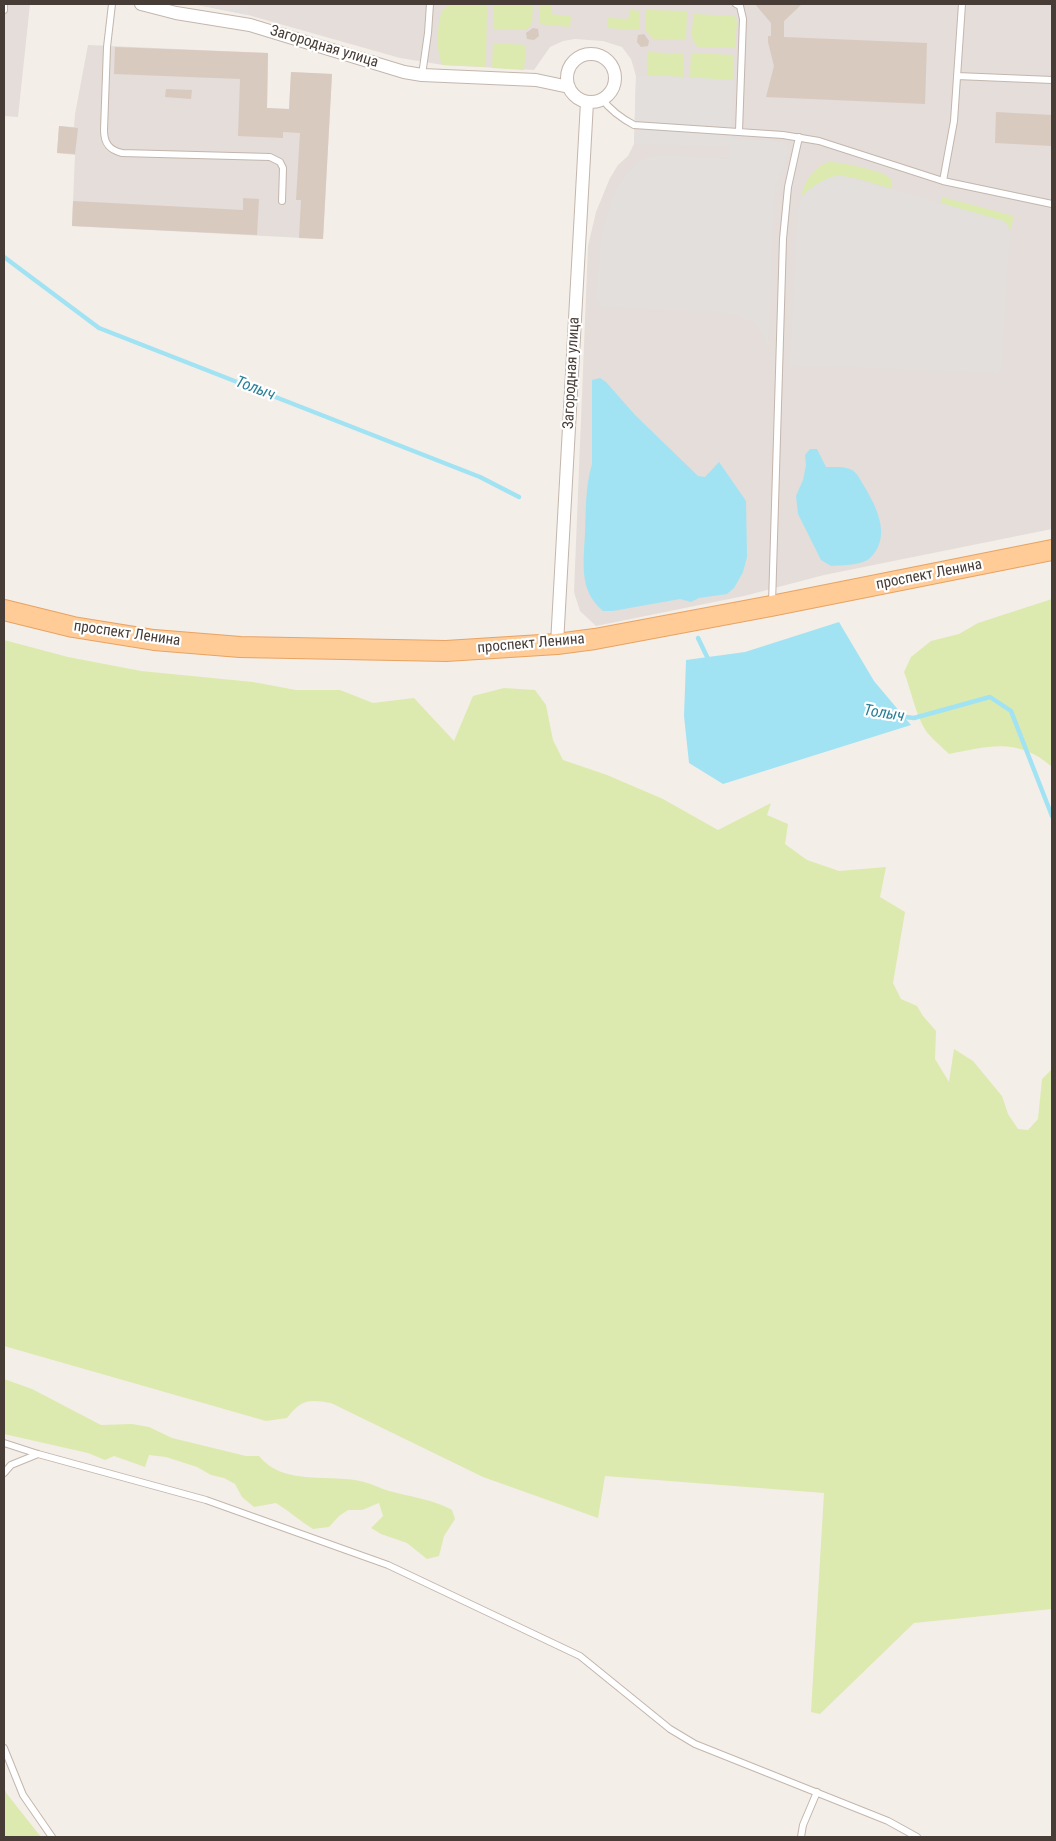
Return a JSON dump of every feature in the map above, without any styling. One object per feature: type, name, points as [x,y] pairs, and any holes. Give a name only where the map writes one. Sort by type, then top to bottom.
[{"type":"main road","name":"проспект Ленина","points":[[4,610],[73,627],[154,640],[240,646],[446,651],[557,644],[595,639],[1052,550]]},
{"type":"street","name":"Загородная улица","points":[[141,4],[176,13],[250,25],[404,72],[422,75],[536,80],[569,88]]},
{"type":"street","points":[[584,55],[600,56],[611,66],[614,81],[612,88],[602,99],[595,102],[587,102],[579,99],[569,88],[567,80],[571,64],[584,55]]},
{"type":"street","name":"Загородная улица","points":[[557,644],[587,102]]},
{"type":"lane","points":[[4,4],[4,10]]},
{"type":"lane","points":[[112,4],[106,47],[104,130],[104,137],[109,147],[114,151],[122,153],[270,157],[280,162],[283,168],[282,200]]},
{"type":"lane","points":[[422,75],[430,4]]},
{"type":"lane","points":[[736,4],[740,6],[743,19],[739,131]]},
{"type":"lane","points":[[943,181],[951,142],[962,4]]},
{"type":"lane","points":[[957,76],[1052,80]]},
{"type":"lane","points":[[602,99],[610,110],[623,120],[634,125],[739,131],[799,137],[819,141],[943,181],[1052,204]]},
{"type":"lane","points":[[772,606],[783,239],[788,187],[799,137]]},
{"type":"lane","points":[[4,1442],[38,1454],[206,1500],[388,1565],[580,1656],[670,1729],[695,1744],[888,1821],[917,1837]]},
{"type":"lane","points":[[4,1473],[11,1465],[38,1454]]},
{"type":"lane","points":[[4,1748],[23,1795],[52,1837]]},
{"type":"lane","points":[[801,1837],[803,1826],[817,1792]]},
{"type":"shaded area","points":[[4,4],[30,4],[18,117],[4,116]]},
{"type":"shaded area","points":[[193,4],[1052,4],[1052,529],[824,575],[744,596],[596,626],[580,611],[574,592],[588,246],[596,212],[610,178],[618,165],[628,156],[634,144],[636,76],[631,59],[622,47],[603,41],[575,39],[563,41],[550,47],[534,70],[443,65],[400,58],[248,15]]},
{"type":"shaded area","points":[[193,4],[248,4],[248,15]]},
{"type":"shaded area","points":[[88,45],[268,53],[267,108],[289,109],[291,72],[332,74],[323,239],[72,226],[75,155],[57,153],[59,126],[74,127]]},
{"type":"shaded area","points":[[636,76],[733,80],[731,138],[781,142],[786,144],[788,148],[789,152],[775,189],[774,197],[768,348],[762,331],[753,322],[734,314],[603,307],[596,300],[601,237],[612,200],[626,174],[637,163],[646,158],[660,155],[730,159],[730,146],[634,144]]},
{"type":"shaded area","points":[[835,176],[844,176],[1004,221],[1010,231],[1001,369],[998,373],[790,365],[798,208],[801,197],[808,190]]},
{"type":"green space","points":[[452,4],[487,4],[486,67],[443,65],[438,48],[440,19],[442,11]]},
{"type":"green space","points":[[494,4],[533,5],[532,25],[525,30],[493,29]]},
{"type":"green space","points":[[540,5],[551,5],[551,14],[570,16],[570,27],[539,24]]},
{"type":"green space","points":[[630,10],[640,11],[639,30],[608,28],[607,19],[628,19]]},
{"type":"green space","points":[[646,10],[687,11],[686,40],[653,39],[645,30]]},
{"type":"green space","points":[[694,14],[734,16],[737,21],[735,47],[699,47],[692,37]]},
{"type":"green space","points":[[493,43],[526,45],[524,70],[492,68]]},
{"type":"green space","points":[[648,52],[684,54],[683,77],[647,75]]},
{"type":"green space","points":[[691,53],[734,55],[733,80],[690,78]]},
{"type":"green space","points":[[828,162],[841,163],[879,172],[890,178],[892,189],[855,178],[844,177],[824,181],[801,197],[804,186],[810,176]]},
{"type":"green space","points":[[942,197],[1014,216],[1010,231],[1008,226],[941,203]]},
{"type":"green space","points":[[1052,599],[1052,767],[1027,751],[1003,746],[977,748],[949,754],[928,734],[919,718],[904,672],[911,657],[931,641],[959,634],[978,623]]},
{"type":"green space","points":[[4,640],[68,657],[141,671],[253,682],[296,690],[340,690],[373,703],[414,698],[454,741],[473,696],[504,688],[535,690],[546,705],[553,740],[563,760],[607,775],[663,799],[718,830],[771,803],[767,815],[788,824],[785,844],[807,860],[839,871],[886,867],[880,897],[905,912],[893,983],[901,999],[917,1006],[936,1031],[935,1059],[949,1082],[954,1049],[973,1061],[1002,1096],[1008,1114],[1018,1129],[1028,1130],[1038,1119],[1042,1079],[1052,1069],[1052,1609],[914,1623],[820,1714],[811,1712],[824,1493],[605,1476],[598,1518],[483,1477],[331,1403],[306,1402],[301,1404],[287,1418],[266,1421],[4,1346]]},
{"type":"green space","points":[[4,1379],[32,1389],[101,1425],[132,1424],[149,1427],[172,1438],[246,1456],[259,1456],[269,1466],[281,1472],[308,1477],[367,1483],[444,1506],[452,1510],[455,1519],[444,1536],[439,1556],[427,1559],[407,1543],[381,1534],[371,1528],[383,1516],[379,1503],[362,1510],[348,1510],[339,1516],[329,1527],[313,1529],[276,1503],[254,1507],[242,1497],[235,1484],[224,1478],[211,1475],[197,1467],[166,1457],[149,1455],[145,1467],[114,1456],[105,1460],[88,1453],[4,1434]]},
{"type":"green space","points":[[4,1788],[7,1794],[41,1837],[4,1837]]},
{"type":"water","points":[[600,378],[698,476],[705,477],[719,462],[746,501],[747,557],[743,572],[734,588],[727,594],[699,598],[691,602],[680,599],[613,611],[603,611],[595,603],[587,589],[584,553],[587,490],[592,464],[592,380]]},
{"type":"water","points":[[810,449],[817,449],[826,467],[843,467],[854,471],[873,503],[880,521],[880,540],[877,549],[871,557],[863,562],[831,566],[821,560],[798,514],[796,496],[803,480],[806,465],[805,455]]},
{"type":"water","points":[[839,622],[874,681],[911,725],[723,784],[689,763],[684,716],[686,660],[745,652]]},
{"type":"building","points":[[755,4],[802,4],[784,21],[784,37],[927,43],[925,104],[766,97],[774,66],[768,42],[768,36],[771,36],[771,23]]},
{"type":"building","points":[[533,28],[538,29],[539,36],[534,40],[527,39],[526,33]]},
{"type":"building","points":[[644,34],[649,41],[648,46],[641,47],[637,42],[638,35]]},
{"type":"building","points":[[115,47],[268,53],[267,108],[289,109],[291,72],[332,74],[323,239],[299,238],[301,200],[296,200],[300,133],[283,132],[283,138],[238,136],[240,79],[114,74]]},
{"type":"building","points":[[166,89],[192,90],[191,99],[165,97]]},
{"type":"building","points":[[996,112],[1052,115],[1052,146],[995,143]]},
{"type":"building","points":[[59,126],[78,128],[75,154],[57,153]]},
{"type":"building","points":[[243,198],[259,199],[257,235],[72,226],[73,201],[243,210]]},
{"type":"waterway","name":"Толыч","points":[[4,257],[99,328],[480,477],[519,497]]},
{"type":"waterway","name":"Толыч","points":[[698,638],[710,663]]},
{"type":"waterway","name":"Толыч","points":[[897,716],[914,718],[990,697],[1011,711],[1052,816]]}]
